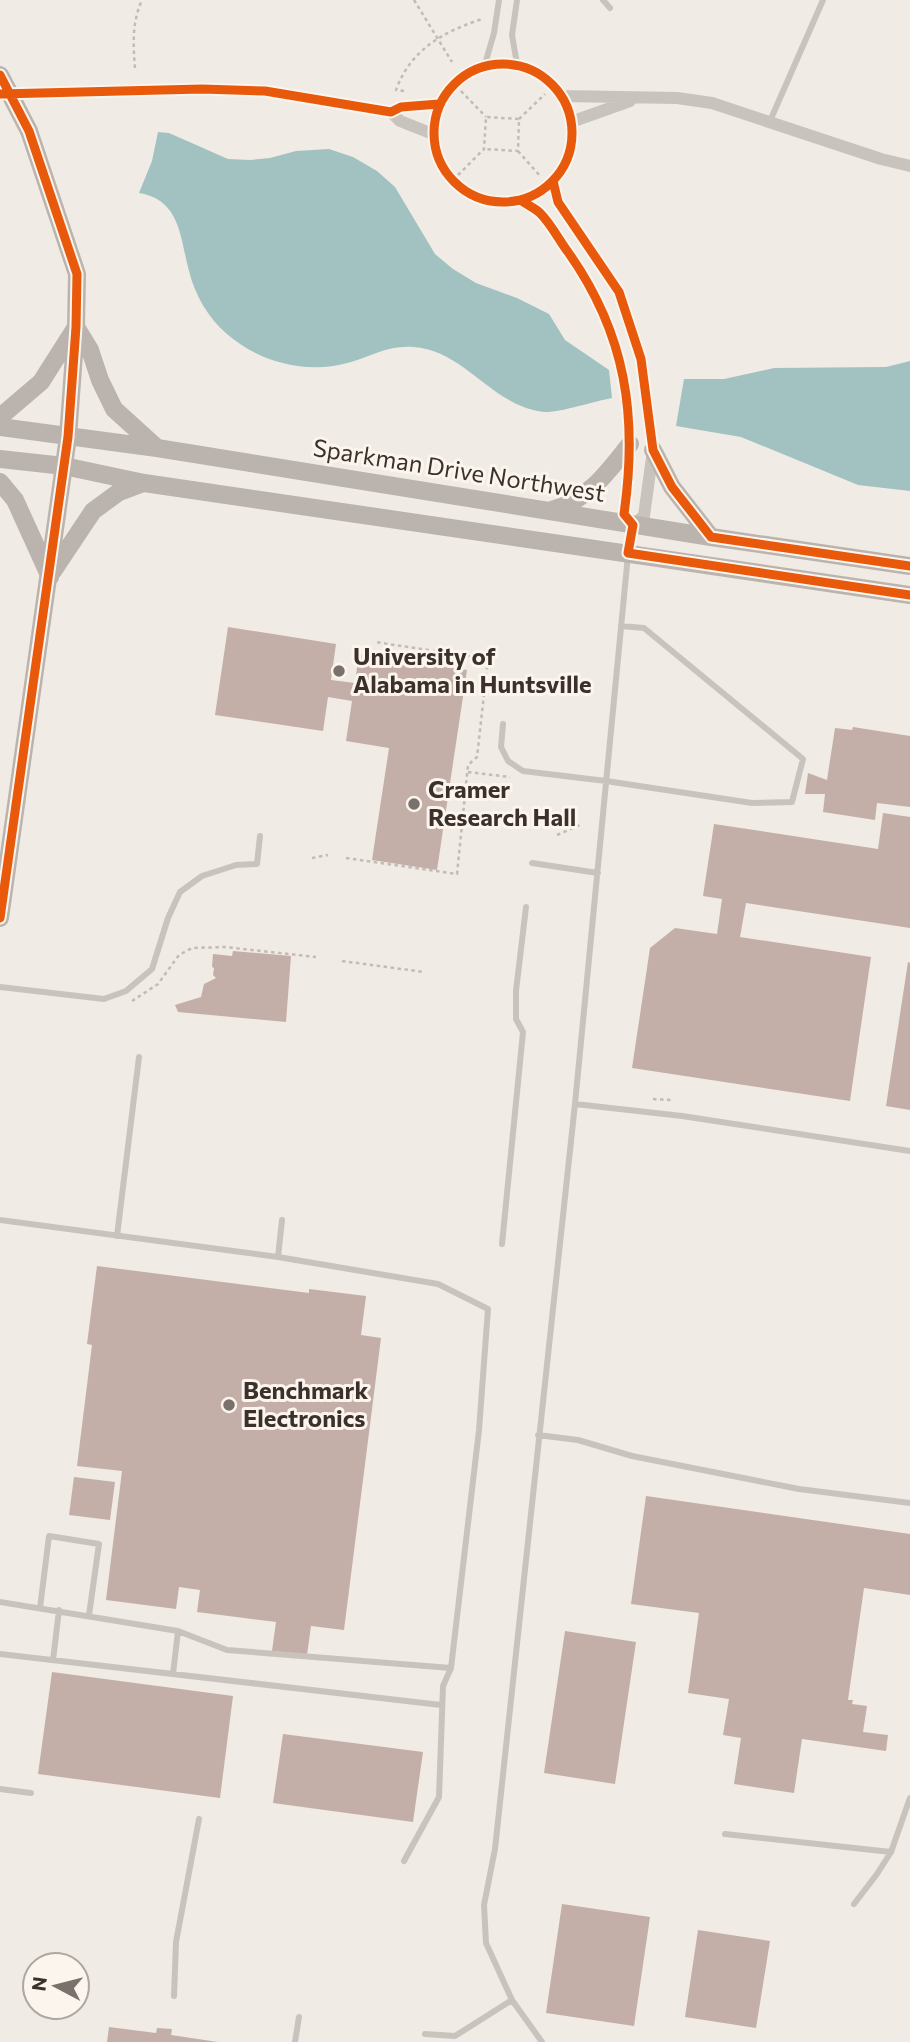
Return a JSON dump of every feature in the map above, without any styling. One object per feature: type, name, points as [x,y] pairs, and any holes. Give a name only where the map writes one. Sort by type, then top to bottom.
[{"type":"main road","points":[[0,75],[29,131],[77,274],[76,327],[65,466],[50,577],[6,832],[0,918]]},
{"type":"main road","points":[[0,417],[41,382],[76,327]]},
{"type":"main road","points":[[76,327],[90,350],[114,409],[157,448]]},
{"type":"main road","name":"Sparkman Drive Northwest","points":[[0,427],[157,448],[633,525],[910,566]]},
{"type":"main road","points":[[549,511],[565,506],[593,489],[630,444]]},
{"type":"main road","points":[[653,450],[672,487],[711,537]]},
{"type":"main road","points":[[0,459],[65,466],[144,483],[910,595]]},
{"type":"main road","points":[[0,482],[15,500],[50,577]]},
{"type":"main road","points":[[50,577],[93,511],[119,492],[144,483]]},
{"type":"street","points":[[522,201],[547,180],[568,155],[571,122],[562,96],[536,73],[517,64],[485,64],[463,76],[439,104],[433,134],[441,164],[455,183],[474,196],[497,202],[522,201],[540,212],[596,295],[619,352],[630,444],[630,477],[624,514],[633,525]]},
{"type":"street","points":[[0,94],[202,89],[265,91],[391,112],[400,121],[433,134]]},
{"type":"street","points":[[562,96],[677,98],[712,103],[881,159],[910,166]]},
{"type":"street","points":[[571,122],[640,97]]},
{"type":"street","points":[[391,112],[401,107],[439,104]]},
{"type":"street","points":[[547,180],[558,202],[619,292],[641,359],[653,450],[644,516],[633,525],[628,553]]},
{"type":"lane","points":[[485,64],[494,33],[499,0]]},
{"type":"lane","points":[[517,0],[512,35],[517,64]]},
{"type":"lane","points":[[603,0],[610,8]]},
{"type":"lane","points":[[770,121],[823,0]]},
{"type":"lane","points":[[542,2042],[512,2000],[486,1943],[484,1905],[495,1849],[575,1104],[628,553]]},
{"type":"lane","points":[[503,724],[501,747],[508,761],[523,771],[752,803],[792,802],[803,759],[644,628],[621,626]]},
{"type":"lane","points":[[0,987],[104,999],[126,992],[152,969],[167,918],[180,892],[201,876],[236,865],[257,864],[260,836]]},
{"type":"lane","points":[[532,863],[598,873]]},
{"type":"lane","points":[[502,1244],[523,1032],[516,1019],[516,991],[526,907]]},
{"type":"lane","points":[[117,1236],[139,1057]]},
{"type":"lane","points":[[575,1104],[682,1116],[910,1151]]},
{"type":"lane","points":[[0,1220],[278,1257],[438,1284],[488,1309],[479,1430],[451,1668],[443,1686],[441,1705],[439,1797],[404,1861]]},
{"type":"lane","points":[[278,1257],[282,1220]]},
{"type":"lane","points":[[538,1435],[578,1440],[632,1456],[799,1489],[910,1503]]},
{"type":"lane","points":[[40,1608],[49,1536],[99,1544],[89,1615]]},
{"type":"lane","points":[[0,1602],[178,1631],[227,1650],[451,1668]]},
{"type":"lane","points":[[52,1660],[59,1611]]},
{"type":"lane","points":[[173,1674],[178,1631]]},
{"type":"lane","points":[[0,1654],[441,1705]]},
{"type":"lane","points":[[0,1789],[31,1793]]},
{"type":"lane","points":[[854,1904],[891,1852],[910,1798]]},
{"type":"lane","points":[[174,1996],[177,1942],[199,1819]]},
{"type":"lane","points":[[725,1835],[891,1852]]},
{"type":"lane","points":[[425,2034],[455,2036],[512,2000]]},
{"type":"lane","points":[[295,2042],[299,2017]]},
{"type":"path","points":[[135,68],[132,38],[142,0]]},
{"type":"path","points":[[414,0],[452,62]]},
{"type":"path","points":[[396,90],[403,71],[423,49],[460,26],[482,19]]},
{"type":"path","points":[[461,91],[486,117],[519,119]]},
{"type":"path","points":[[517,151],[519,119],[545,94]]},
{"type":"path","points":[[457,175],[484,149],[486,117]]},
{"type":"path","points":[[484,149],[517,151],[547,180]]},
{"type":"path","points":[[346,858],[457,874],[468,765],[477,757],[488,659],[375,642]]},
{"type":"path","points":[[468,772],[510,777]]},
{"type":"path","points":[[557,835],[582,824]]},
{"type":"path","points":[[312,858],[328,855]]},
{"type":"path","points":[[125,1004],[153,988],[179,955],[192,948],[225,947],[316,957]]},
{"type":"path","points":[[342,961],[424,972]]},
{"type":"path","points":[[653,1099],[671,1100]]},
{"type":"water","points":[[158,132],[169,133],[228,159],[250,160],[296,151],[329,149],[353,157],[377,171],[395,187],[435,254],[476,283],[517,298],[549,314],[565,340],[609,370],[612,398],[544,412],[525,408],[508,400],[463,367],[431,350],[413,347],[388,349],[351,362],[318,367],[285,364],[240,344],[214,321],[203,306],[171,212],[153,197],[139,193],[152,161]]},
{"type":"water","points":[[910,361],[910,491],[858,485],[741,437],[676,426],[684,379],[724,379],[774,368],[886,367]]},
{"type":"building","name":"Cramer Research Hall","points":[[228,627],[336,644],[331,680],[355,683],[359,654],[467,670],[437,870],[372,860],[389,748],[346,741],[352,701],[328,697],[323,731],[215,715]]},
{"type":"building","points":[[853,727],[910,736],[910,807],[877,803],[875,820],[823,812],[825,794],[805,794],[808,773],[827,780],[835,728],[852,730]]},
{"type":"building","points":[[883,813],[910,817],[910,928],[746,903],[740,937],[871,957],[850,1101],[632,1068],[650,948],[675,928],[717,934],[722,899],[703,896],[714,824],[878,849]]},
{"type":"building","points":[[233,951],[291,956],[286,1022],[178,1012],[175,1005],[201,997],[204,984],[216,978],[212,967],[213,954],[232,956]]},
{"type":"building","points":[[908,962],[910,963],[910,1110],[886,1106]]},
{"type":"building","name":"Benchmark Electronics","points":[[97,1266],[309,1293],[309,1289],[366,1296],[361,1335],[381,1338],[344,1630],[311,1626],[307,1655],[272,1651],[276,1622],[197,1612],[200,1590],[179,1587],[176,1609],[106,1600],[122,1471],[77,1466],[92,1345],[87,1344]]},
{"type":"building","points":[[74,1477],[115,1482],[110,1520],[69,1515]]},
{"type":"building","points":[[646,1496],[910,1534],[910,1595],[864,1588],[848,1700],[853,1700],[852,1704],[867,1706],[863,1732],[888,1735],[886,1751],[802,1739],[794,1793],[734,1784],[741,1738],[723,1735],[729,1699],[688,1693],[699,1613],[631,1604]]},
{"type":"building","points":[[565,1631],[636,1642],[615,1784],[544,1773]]},
{"type":"building","points":[[52,1672],[233,1696],[220,1798],[38,1774]]},
{"type":"building","points":[[283,1734],[423,1752],[413,1822],[273,1803]]},
{"type":"building","points":[[562,1904],[650,1917],[634,2026],[546,2013]]},
{"type":"building","points":[[698,1930],[770,1941],[756,2028],[685,2017]]},
{"type":"building","points":[[109,2027],[156,2033],[157,2028],[172,2029],[171,2035],[218,2042],[107,2042]]},
{"type":"cycle path","points":[[503,64],[529,69],[552,84],[567,107],[572,133],[567,159],[552,182],[529,197],[503,202],[477,197],[454,182],[439,159],[434,133],[439,107],[454,84],[477,69],[503,64]]},
{"type":"cycle path","points":[[0,75],[29,131],[77,274],[68,437],[0,918]]},
{"type":"cycle path","points":[[0,94],[202,89],[265,91],[391,112],[401,107],[439,104]]},
{"type":"cycle path","points":[[553,181],[558,202],[619,292],[641,359],[653,450],[672,487],[711,537],[910,566]]},
{"type":"cycle path","points":[[522,201],[544,217],[568,252],[588,283],[615,345],[628,410],[628,478],[624,514],[633,525],[628,553],[910,595]]},
{"type":"place","name":"University of Alabama in Huntsville","points":[[339,671]]},
{"type":"place","name":"Cramer Research Hall","points":[[414,804]]},
{"type":"place","name":"Benchmark Electronics","points":[[229,1405]]}]
